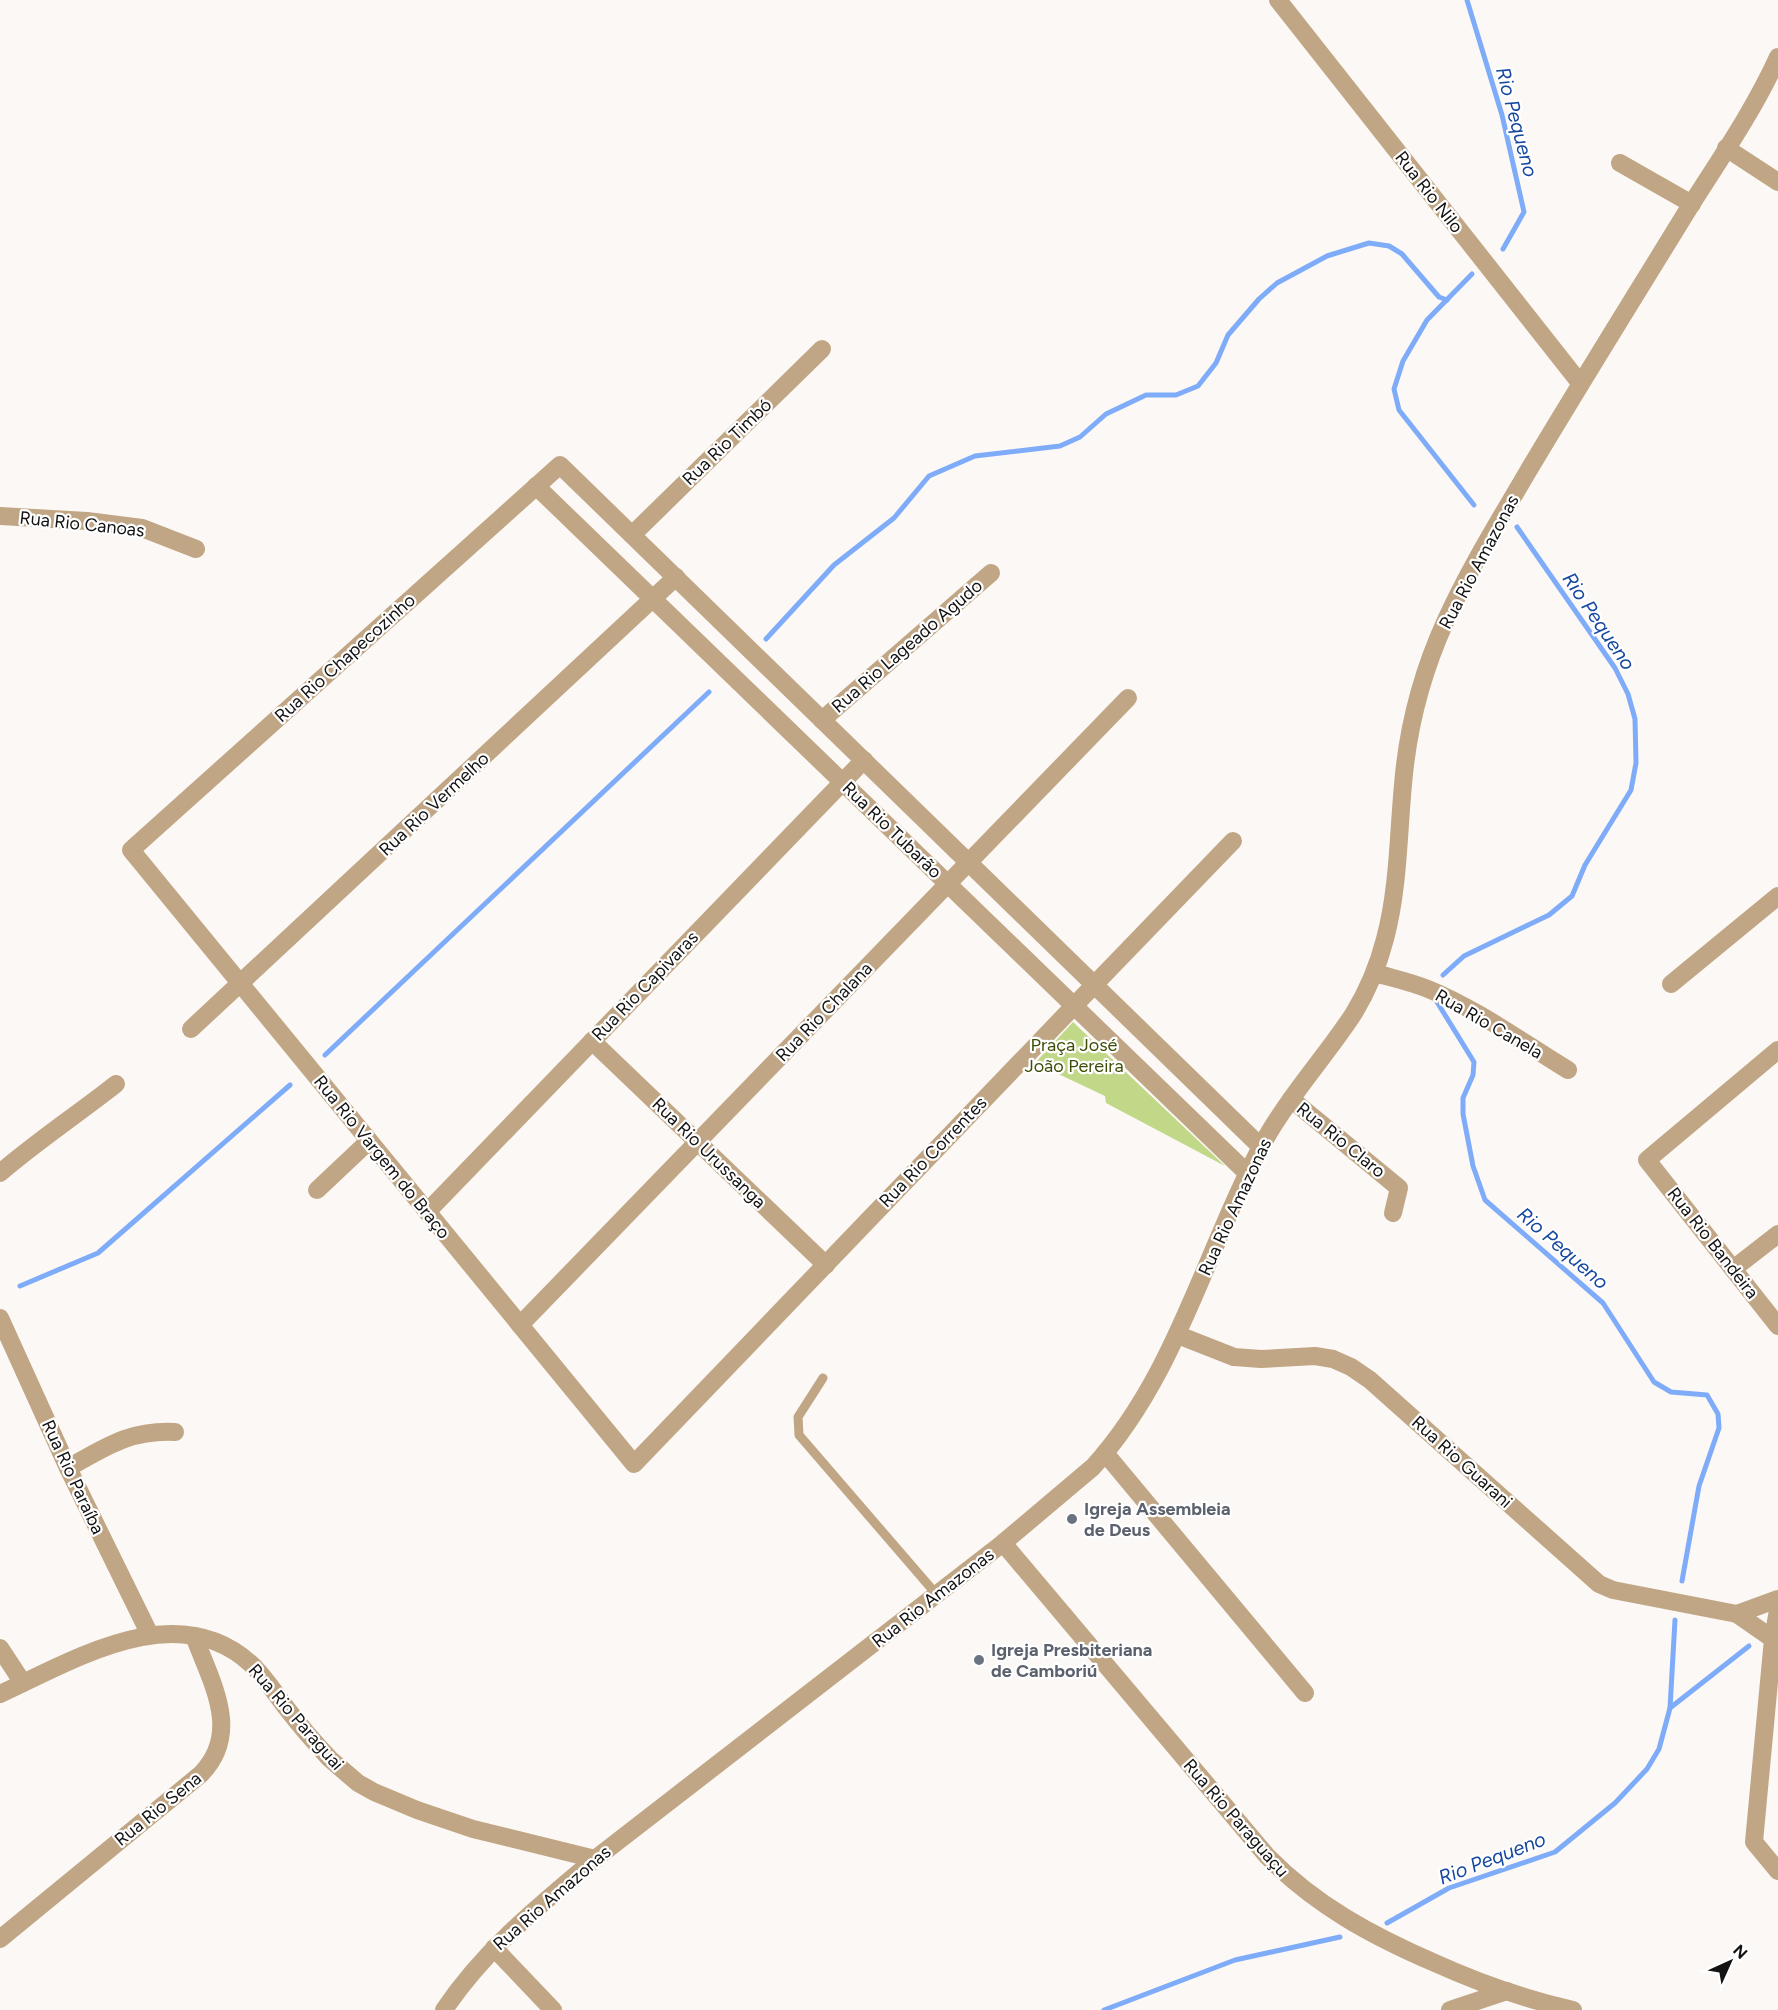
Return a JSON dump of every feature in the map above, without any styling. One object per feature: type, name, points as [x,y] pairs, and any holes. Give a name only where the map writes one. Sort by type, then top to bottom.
[{"type":"street","name":"Rua Rio Nilo","points":[[1278,0],[1580,383]]},
{"type":"street","name":"Rua Rio Amazonas","points":[[444,2010],[457,1991],[494,1948],[521,1921],[595,1859],[1004,1544],[1080,1479],[1105,1453],[1143,1397],[1178,1335],[1247,1173],[1261,1147],[1291,1099],[1352,1016],[1375,973],[1386,938],[1396,882],[1409,740],[1423,680],[1432,653],[1458,593],[1580,383],[1692,204],[1755,100],[1778,57]]},
{"type":"street","points":[[1726,148],[1778,182]]},
{"type":"street","points":[[1620,163],[1692,204]]},
{"type":"street","name":"Rua Rio Timbó","points":[[632,535],[822,349]]},
{"type":"street","name":"Rua Rio Tubarão","points":[[560,465],[1261,1147]]},
{"type":"street","name":"Rua Rio Chapecozinho","points":[[131,850],[560,465]]},
{"type":"street","name":"Rua Rio Tubarão","points":[[536,486],[1247,1173]]},
{"type":"street","name":"Rua Rio Canoas","points":[[0,516],[87,521],[142,528],[196,549]]},
{"type":"street","name":"Rua Rio Lageado Agudo","points":[[822,720],[991,573]]},
{"type":"street","name":"Rua Rio Vermelho","points":[[191,1029],[676,578]]},
{"type":"street","name":"Rua Rio Chalana","points":[[520,1325],[1128,698]]},
{"type":"street","name":"Rua Rio Capivaras","points":[[427,1212],[864,760]]},
{"type":"street","name":"Rua Rio Correntes","points":[[634,1464],[1233,841]]},
{"type":"street","name":"Rua Rio Vargem do Braço","points":[[131,850],[634,1464]]},
{"type":"street","points":[[1671,984],[1778,896]]},
{"type":"street","name":"Rua Rio Canela","points":[[1375,973],[1427,989],[1447,998],[1568,1070]]},
{"type":"street","name":"Rua Rio Urussanga","points":[[592,1041],[826,1265]]},
{"type":"street","name":"Rua Rio Bandeira","points":[[1778,1050],[1647,1160],[1778,1326]]},
{"type":"street","points":[[0,1173],[40,1139],[74,1117],[116,1084]]},
{"type":"street","name":"Rua Rio Claro","points":[[1291,1099],[1399,1188],[1392,1213]]},
{"type":"street","points":[[317,1190],[369,1141]]},
{"type":"street","points":[[1733,1269],[1778,1234]]},
{"type":"street","name":"Rua Rio Paraíba","points":[[0,1318],[68,1468],[150,1635]]},
{"type":"street","name":"Rua Rio Guarani","points":[[1178,1335],[1234,1357],[1261,1359],[1315,1356],[1333,1359],[1351,1367],[1370,1380],[1599,1584],[1613,1590],[1737,1614],[1776,1637]]},
{"type":"street","points":[[68,1468],[117,1441],[158,1431],[175,1432]]},
{"type":"street","points":[[1105,1453],[1305,1693]]},
{"type":"street","name":"Rua Rio Paraguaçu","points":[[1004,1544],[1260,1848],[1288,1878],[1335,1913],[1368,1933],[1469,1978],[1573,2010]]},
{"type":"street","points":[[1737,1614],[1778,1599]]},
{"type":"street","points":[[1776,1863],[1754,1842],[1778,1610]]},
{"type":"street","name":"Rua Rio Paraguai","points":[[0,1694],[107,1646],[150,1635],[194,1636],[224,1646],[249,1662],[330,1759],[350,1777],[374,1792],[417,1810],[473,1829],[595,1859]]},
{"type":"street","name":"Rua Rio Sena","points":[[0,1939],[201,1774],[215,1758],[221,1733],[220,1711],[194,1636]]},
{"type":"street","points":[[0,1648],[23,1683]]},
{"type":"street","points":[[494,1948],[553,2010]]},
{"type":"street","points":[[1450,2010],[1507,1991]]},
{"type":"lane","points":[[824,1378],[798,1417],[799,1435],[937,1595]]},
{"type":"green space","name":"Praça José João Pereira","points":[[1073,1022],[1225,1166],[1106,1103],[1105,1096],[1035,1063]]},
{"type":"waterway","name":"Rio Pequeno","points":[[1467,0],[1502,115],[1524,212],[1503,249]]},
{"type":"waterway","points":[[766,639],[834,565],[894,518],[929,476],[975,456],[1060,446],[1080,437],[1106,414],[1146,395],[1176,395],[1198,386],[1216,363],[1228,335],[1259,299],[1277,283],[1327,256],[1369,243],[1389,246],[1402,254],[1439,297],[1447,300]]},
{"type":"waterway","name":"Rio Pequeno","points":[[1472,274],[1427,320],[1403,361],[1394,389],[1399,410],[1474,505]]},
{"type":"waterway","name":"Rio Pequeno","points":[[1443,975],[1464,956],[1549,915],[1572,896],[1585,865],[1631,790],[1636,763],[1635,719],[1628,694],[1615,668],[1517,527]]},
{"type":"waterway","points":[[325,1055],[709,692]]},
{"type":"waterway","name":"Rio Pequeno","points":[[1437,1002],[1474,1062],[1473,1075],[1463,1098],[1463,1114],[1473,1166],[1485,1200],[1603,1303],[1654,1382],[1671,1392],[1707,1395],[1718,1414],[1719,1428],[1699,1486],[1682,1581]]},
{"type":"waterway","points":[[20,1286],[98,1253],[290,1085]]},
{"type":"waterway","name":"Rio Pequeno","points":[[1387,1923],[1449,1888],[1555,1852],[1615,1803],[1647,1769],[1659,1749],[1670,1708],[1675,1620]]},
{"type":"waterway","points":[[1670,1708],[1749,1646]]},
{"type":"waterway","name":"Rio Pequeno","points":[[1104,2010],[1235,1960],[1340,1937]]},
{"type":"place","name":"Igreja Assembleia de Deus","points":[[1072,1519]]},
{"type":"place","name":"Igreja Presbiteriana de Camboriú","points":[[979,1660]]}]
